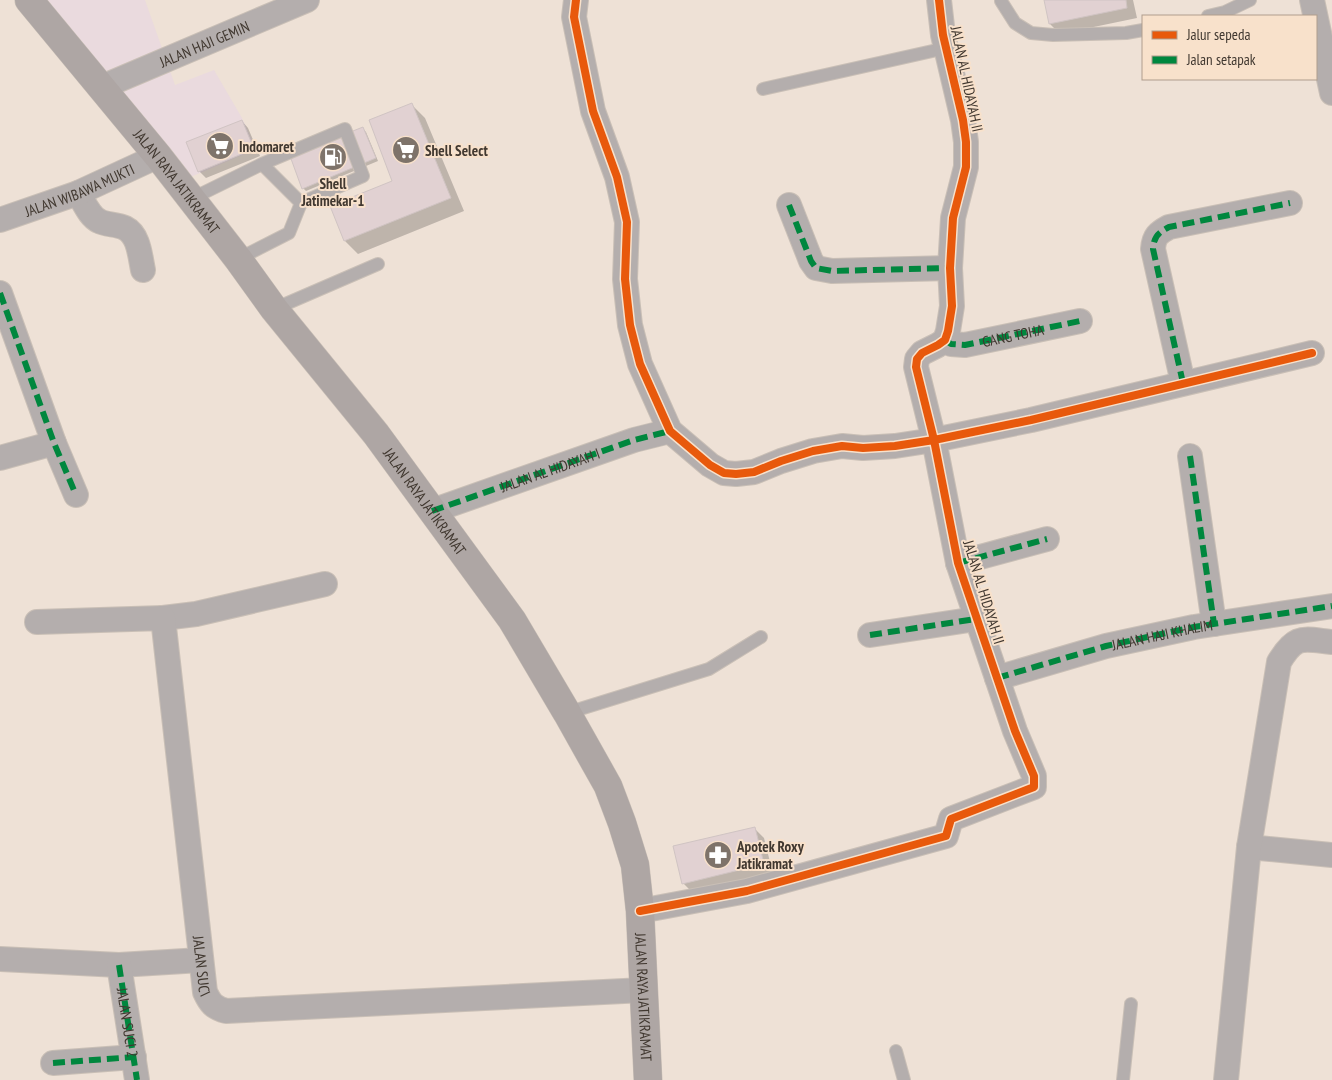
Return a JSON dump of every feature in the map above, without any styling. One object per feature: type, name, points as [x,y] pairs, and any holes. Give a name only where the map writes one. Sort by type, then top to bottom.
[{"type":"main road","name":"JALAN RAYA JATIKRAMAT","points":[[29,0],[158,156],[274,308],[376,434],[512,620],[567,713],[608,786],[622,823],[634,865],[640,911],[648,1080]]},
{"type":"street","name":"JALAN HAJI GEMIN","points":[[102,87],[307,0]]},
{"type":"street","points":[[576,0],[574,17],[592,111],[617,177],[627,222],[625,279],[630,324],[640,364],[670,431],[724,473],[754,472],[813,451],[842,446],[863,448],[895,446],[934,440],[1031,420],[1312,353]]},
{"type":"street","name":"JALAN AL HIDAYAH II","points":[[640,911],[747,890],[946,836],[951,819],[1034,787],[1034,776],[1015,731],[958,563],[934,440],[916,367],[917,359],[922,353],[945,340],[948,331],[952,306],[950,268],[953,218],[966,167],[966,142],[963,120],[942,35],[939,0]]},
{"type":"street","points":[[1312,0],[1315,15]]},
{"type":"street","points":[[1317,23],[1332,93]]},
{"type":"street","name":"JALAN WIBAWA MUKTI","points":[[0,220],[78,193],[158,156]]},
{"type":"street","points":[[78,193],[92,215],[99,221],[126,228],[132,235],[137,242],[143,270]]},
{"type":"street","points":[[1183,383],[1154,249],[1154,238],[1168,227],[1290,203]]},
{"type":"street","points":[[789,205],[811,261],[816,268],[832,271],[950,268]]},
{"type":"street","points":[[0,293],[54,443],[76,495]]},
{"type":"street","name":"GANG TOHA","points":[[945,340],[951,344],[965,345],[1080,322]]},
{"type":"street","name":"JALAN AL HIDAYAH I","points":[[432,511],[634,440],[670,431]]},
{"type":"street","points":[[0,458],[54,443]]},
{"type":"street","points":[[1190,456],[1214,624]]},
{"type":"street","points":[[958,563],[1047,538]]},
{"type":"street","points":[[37,622],[163,618],[196,614],[325,584]]},
{"type":"street","name":"JALAN HAJI KHALIM","points":[[998,678],[1106,646],[1214,624],[1332,606]]},
{"type":"street","name":"JALAN SUCI","points":[[163,618],[204,992],[210,1004],[226,1012],[644,990]]},
{"type":"street","points":[[870,635],[976,620]]},
{"type":"street","points":[[1226,1080],[1249,847],[1279,662],[1290,645],[1305,639],[1332,642]]},
{"type":"street","points":[[1249,847],[1332,855]]},
{"type":"street","points":[[0,959],[120,965],[201,960]]},
{"type":"street","name":"JALAN SUCI 2","points":[[120,965],[137,1080]]},
{"type":"street","points":[[53,1063],[134,1056]]},
{"type":"lane","points":[[1001,0],[1015,23],[1032,33],[1053,35],[1126,33],[1142,30]]},
{"type":"lane","points":[[1212,15],[1225,12],[1250,0]]},
{"type":"lane","points":[[763,89],[946,48]]},
{"type":"lane","points":[[191,199],[262,164],[345,129],[363,176],[301,203],[289,233],[238,259]]},
{"type":"lane","points":[[262,164],[301,203]]},
{"type":"lane","points":[[274,308],[378,264]]},
{"type":"lane","points":[[567,713],[710,669],[761,637]]},
{"type":"lane","points":[[1123,1080],[1131,1004]]},
{"type":"lane","points":[[896,1051],[904,1080]]},
{"type":"shaded area","points":[[27,0],[145,0],[175,85],[214,70],[242,118],[256,149],[179,182]]},
{"type":"building","points":[[1044,0],[1126,0],[1127,8],[1049,24]]},
{"type":"building","name":"Shell Select","points":[[412,103],[451,198],[344,241],[330,206],[392,181],[369,120]]},
{"type":"building","name":"Indomaret","points":[[242,120],[254,149],[198,172],[186,142]]},
{"type":"building","name":"Shell Jatimekar-1","points":[[363,127],[376,158],[302,189],[290,156]]},
{"type":"building","name":"Apotek Roxy Jatikramat","points":[[755,827],[764,864],[682,884],[673,846]]},
{"type":"marked path","points":[[1183,383],[1153,249],[1154,241],[1159,233],[1169,227],[1290,203]]},
{"type":"marked path","points":[[789,205],[811,261],[816,268],[832,271],[950,268]]},
{"type":"marked path","points":[[0,293],[54,443],[76,495]]},
{"type":"marked path","points":[[945,340],[951,344],[965,345],[1080,321]]},
{"type":"marked path","points":[[432,511],[634,440],[670,431]]},
{"type":"marked path","points":[[1190,456],[1214,624]]},
{"type":"marked path","points":[[958,563],[1047,539]]},
{"type":"marked path","points":[[997,678],[1106,646],[1194,627],[1332,606]]},
{"type":"marked path","points":[[870,635],[976,619]]},
{"type":"marked path","points":[[119,965],[137,1080]]},
{"type":"marked path","points":[[53,1063],[134,1057]]},
{"type":"cycle path","points":[[576,0],[574,17],[593,111],[617,177],[627,222],[625,279],[630,325],[640,364],[670,431],[710,465],[724,473],[754,472],[813,451],[842,446],[863,448],[895,446],[934,440],[1031,420],[1312,353]]},
{"type":"cycle path","points":[[640,911],[747,891],[946,836],[951,819],[1034,787],[1034,776],[1015,731],[958,563],[934,440],[916,367],[917,359],[922,353],[945,340],[948,331],[952,306],[950,268],[953,218],[966,167],[966,142],[963,120],[943,35],[939,0]]},
{"type":"place","name":"Indomaret","points":[[220,146]]},
{"type":"place","name":"Shell Select","points":[[406,150]]},
{"type":"place","name":"Shell Jatimekar-1","points":[[333,157]]},
{"type":"place","name":"Apotek Roxy Jatikramat","points":[[718,855]]}]
